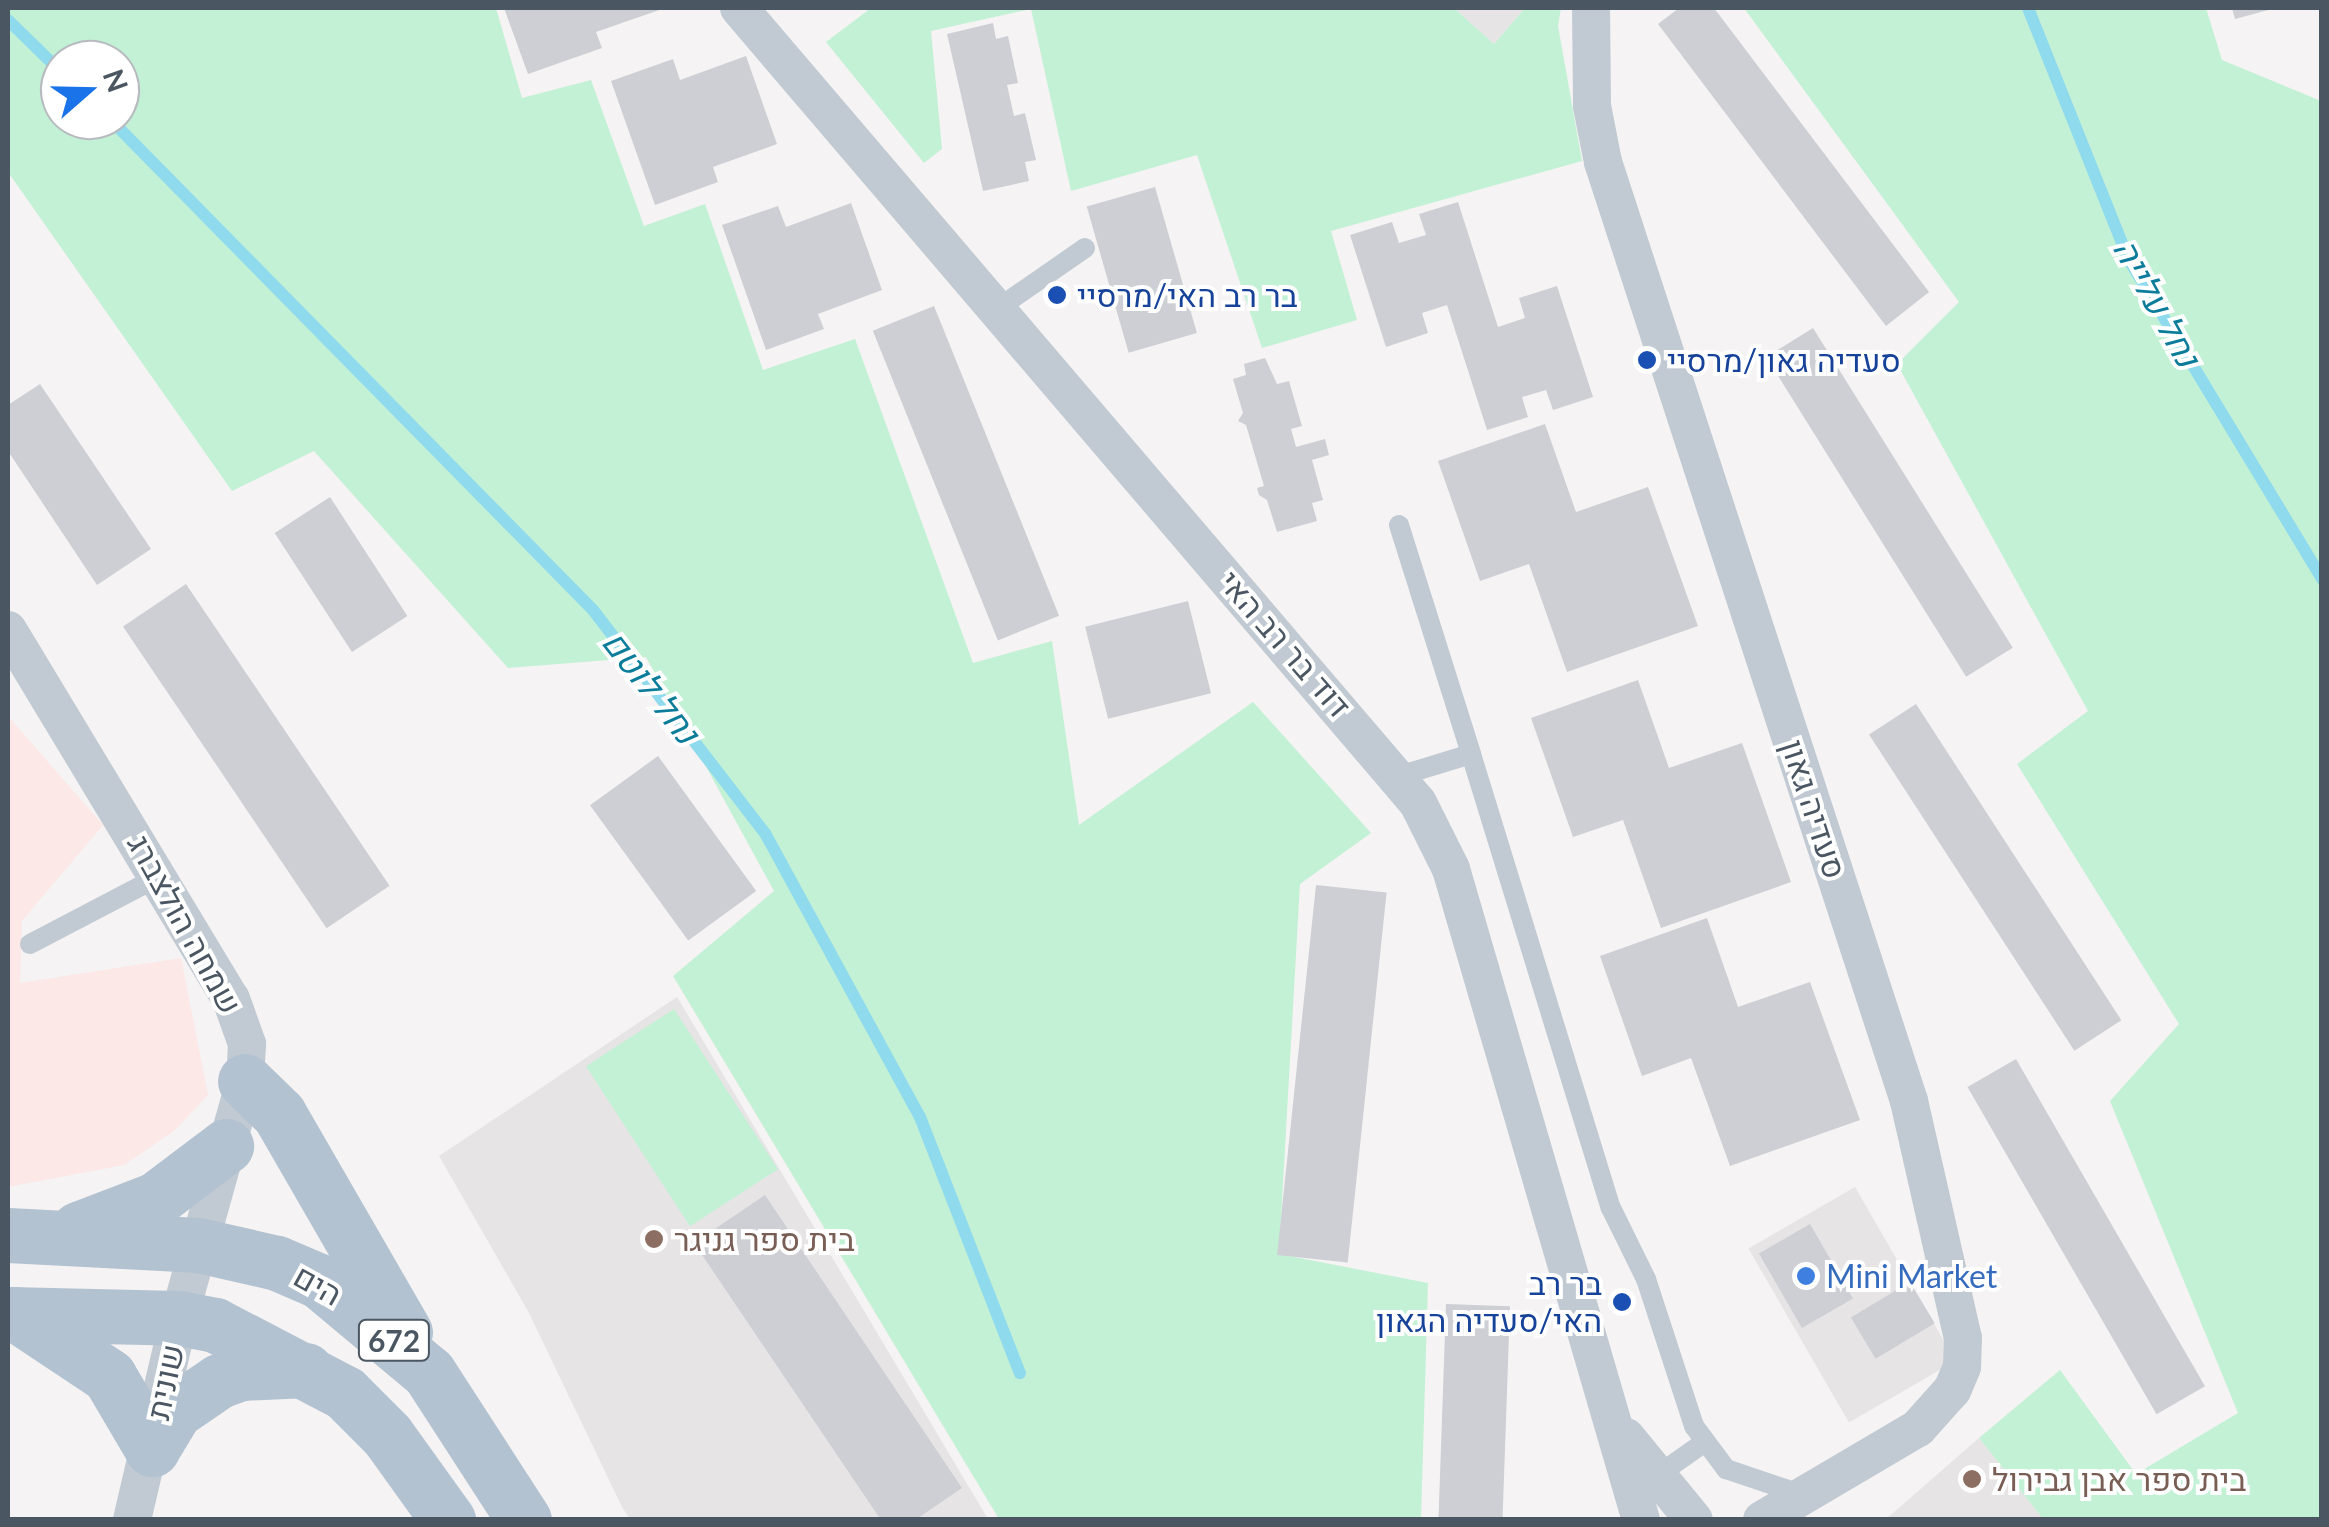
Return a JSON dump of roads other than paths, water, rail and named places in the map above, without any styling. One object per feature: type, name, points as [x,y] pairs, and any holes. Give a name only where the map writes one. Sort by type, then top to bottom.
[{"type":"main road","points":[[245,1081],[279,1114],[429,1373]]},
{"type":"main road","points":[[14,1235],[124,1216],[226,1146]]},
{"type":"main road","name":"הים","points":[[14,1235],[198,1245],[277,1263],[320,1281],[429,1373],[524,1520]]},
{"type":"main road","points":[[11,1314],[109,1376],[152,1449],[175,1411],[219,1381],[241,1373],[312,1370]]},
{"type":"main road","name":"672","points":[[11,1314],[179,1318],[215,1325],[312,1370],[387,1435],[448,1520]]},
{"type":"street","name":"דוד בר רב האי","points":[[739,8],[1399,776],[1451,869],[1604,1405],[1641,1520]]},
{"type":"street","name":"סעדיה גאון","points":[[1591,8],[1592,106],[1603,162],[1909,1101],[1962,1338],[1962,1367],[1938,1409],[1918,1428],[1762,1520]]},
{"type":"street","name":"שמחה הולצברג","points":[[8,630],[160,876],[236,1010],[247,1044],[245,1081],[198,1245]]},
{"type":"street","name":"שונית","points":[[132,1520],[198,1245]]},
{"type":"street","name":"דוד בר רב האי","points":[[1604,1405],[1654,1477],[1694,1520]]},
{"type":"lane","points":[[997,309],[1085,248]]},
{"type":"lane","points":[[1399,525],[1611,1208],[1646,1278],[1702,1444],[1748,1482],[1807,1494]]},
{"type":"lane","points":[[1399,776],[1471,754]]},
{"type":"lane","points":[[30,944],[160,876]]},
{"type":"lane","points":[[1654,1477],[1702,1444]]},
{"type":"waterway","name":"נחל עלייה","points":[[2028,8],[2129,260],[2322,579]]},
{"type":"waterway","name":"נחל לוטם","points":[[8,20],[40,51]]},
{"type":"waterway","name":"נחל לוטם","points":[[131,140],[593,610],[765,833],[920,1117],[1020,1373]]},
{"type":"place","name":"בר רב האי/מרסיי","points":[[1057,295]]},
{"type":"place","name":"סעדיה גאון/מרסיי","points":[[1647,360]]},
{"type":"place","name":"בית ספר גניגר","points":[[654,1239]]},
{"type":"place","name":"Mini Market","points":[[1806,1276]]},
{"type":"place","name":"בר רב האי/סעדיה הגאון","points":[[1622,1302]]},
{"type":"place","name":"בית ספר אבן גבירול","points":[[1972,1479]]}]
